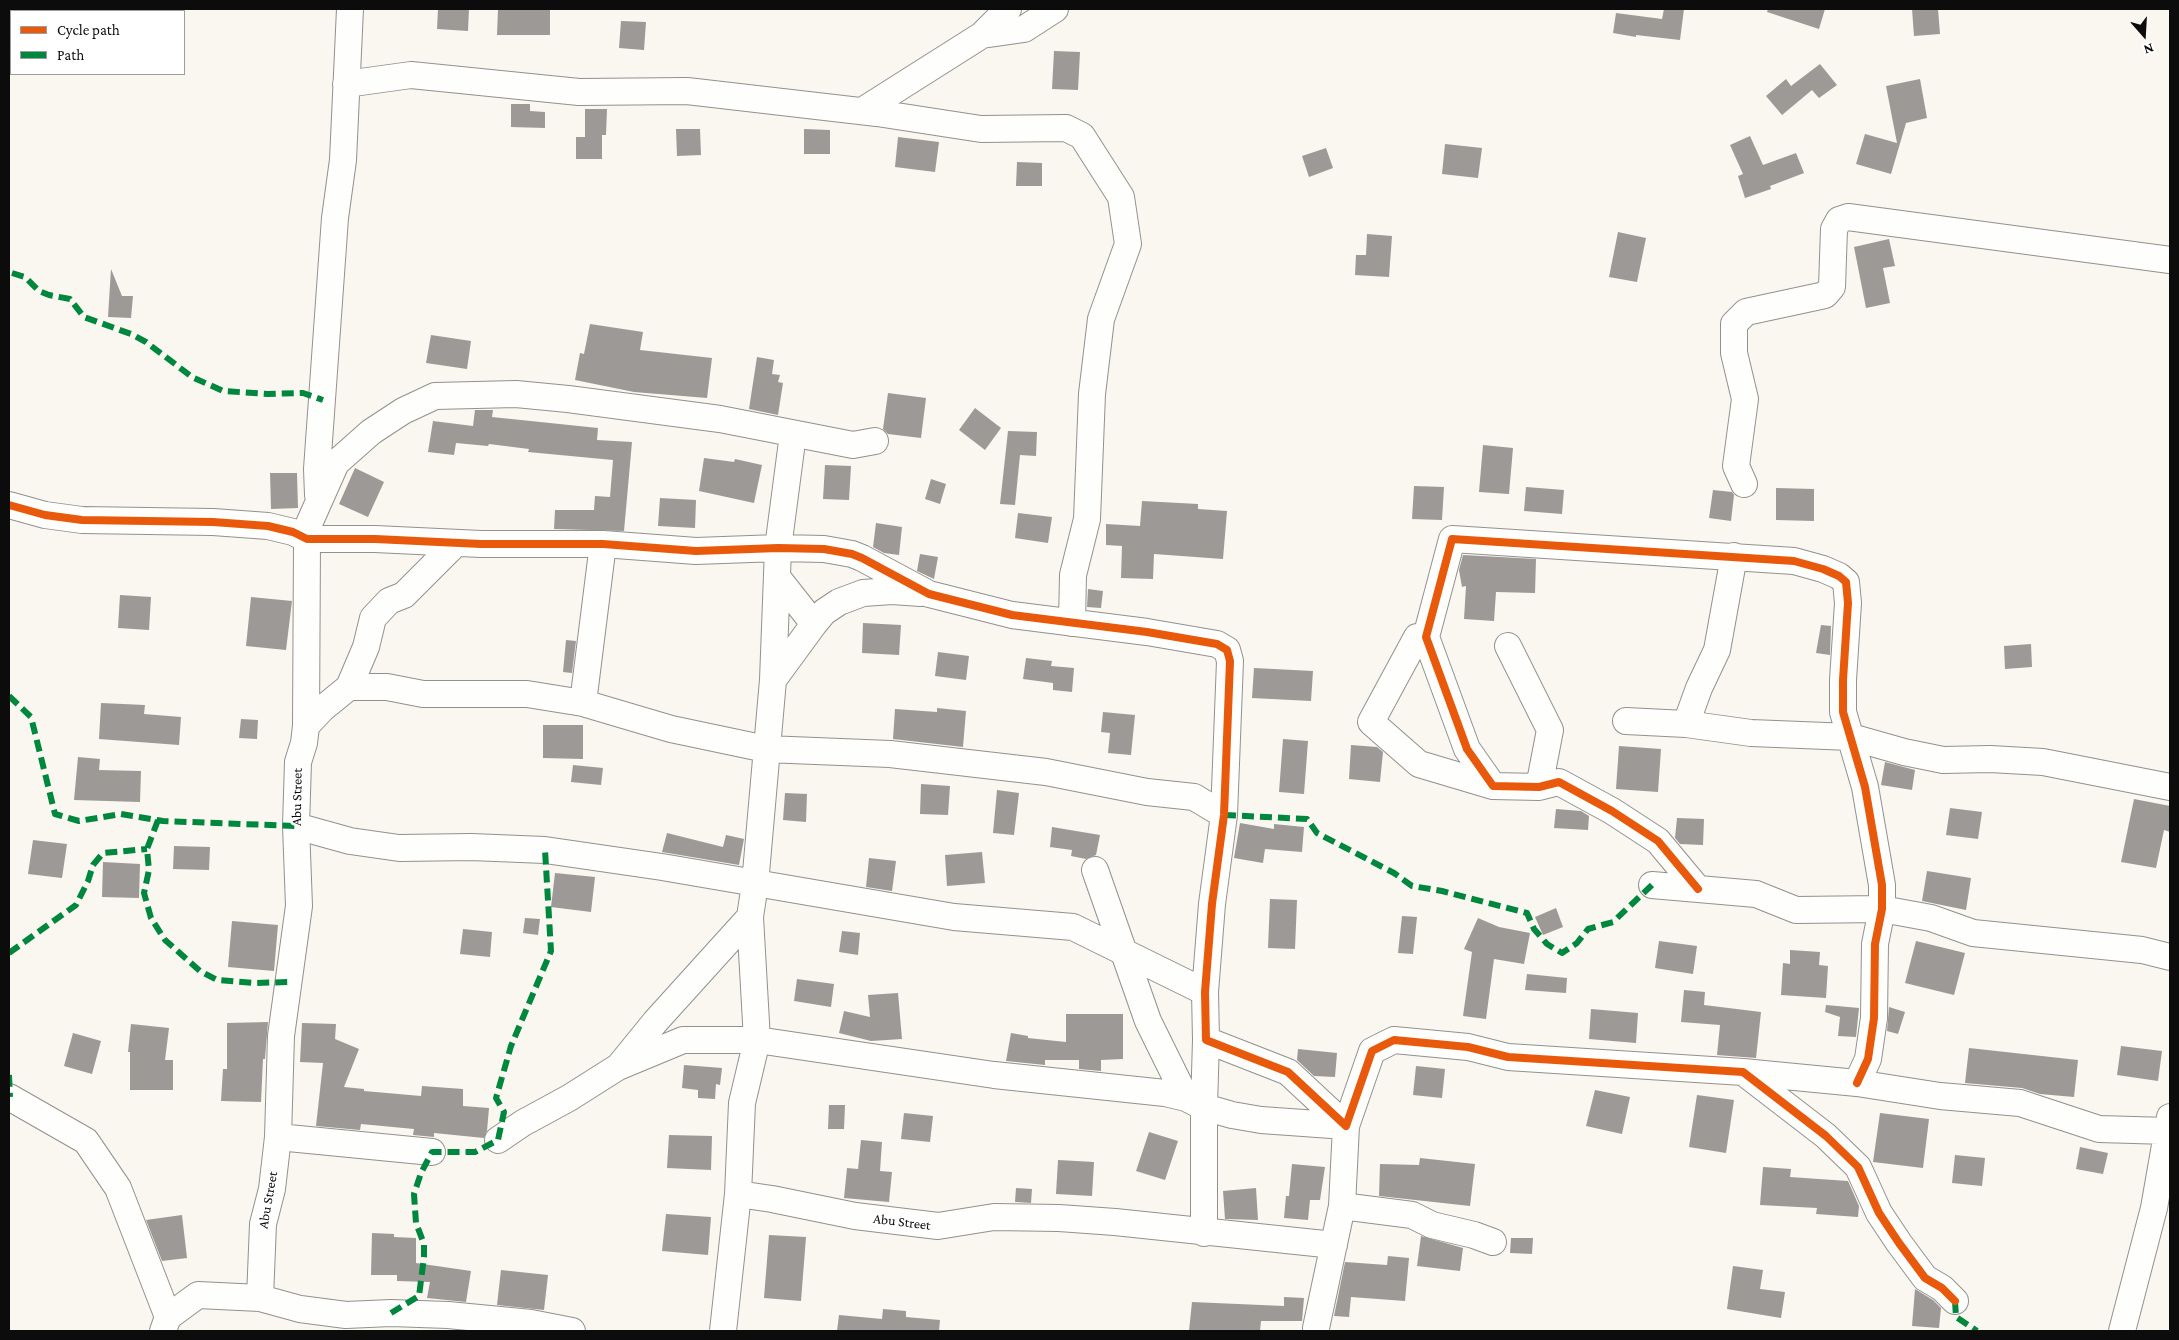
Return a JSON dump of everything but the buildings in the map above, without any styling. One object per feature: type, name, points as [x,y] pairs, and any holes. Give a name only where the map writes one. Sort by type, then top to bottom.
[{"type":"street","points":[[319,506],[317,469],[335,218],[343,160],[350,9]]},
{"type":"street","points":[[862,111],[982,34],[1008,9]]},
{"type":"street","points":[[982,34],[1055,9]]},
{"type":"street","points":[[346,84],[411,75],[578,92],[687,91],[862,111],[980,129],[1066,128],[1082,136],[1121,197],[1128,244],[1101,319],[1092,394],[1087,519],[1073,575],[1072,623]]},
{"type":"street","points":[[1744,484],[1736,466],[1745,399],[1734,353],[1734,324],[1746,312],[1826,295],[1832,287],[1834,229],[1839,220],[1848,217],[2170,260]]},
{"type":"street","name":"Abu Street","points":[[260,1298],[263,1224],[272,1189],[278,1137],[281,1036],[299,906],[296,826],[298,762],[304,743],[306,726],[308,526],[319,506],[336,463],[371,432],[403,411],[435,396],[516,394],[568,398],[720,419],[853,445],[875,441]]},
{"type":"street","points":[[723,1331],[738,1194],[742,1103],[757,1040],[750,917],[755,884],[773,680],[778,548],[793,434]]},
{"type":"street","points":[[9,505],[45,515],[82,520],[214,522],[268,526],[293,532],[307,539],[603,544],[696,551],[778,548],[824,549],[852,554],[929,594]]},
{"type":"street","points":[[1493,786],[1467,749],[1426,637],[1452,539],[1794,561],[1823,569],[1839,576],[1846,582],[1848,603],[1843,712],[1864,788],[1882,885],[1882,909],[1875,944],[1874,1018],[1868,1059],[1857,1083]]},
{"type":"street","points":[[306,726],[322,709],[349,687],[366,647],[373,618],[388,600],[404,595],[456,543]]},
{"type":"street","points":[[583,703],[603,544]]},
{"type":"street","points":[[1686,724],[1699,688],[1717,650],[1734,556]]},
{"type":"street","points":[[777,577],[814,624]]},
{"type":"street","points":[[773,680],[824,612],[839,602],[863,593],[892,591],[929,594],[1012,615],[1148,632],[1217,644],[1227,650],[1230,660],[1224,816],[1212,904],[1205,992],[1206,1040],[1195,1102],[1204,1233]]},
{"type":"street","points":[[1426,637],[1417,637],[1371,722],[1419,764],[1493,786],[1538,787],[1560,782],[1612,811],[1658,841],[1698,889]]},
{"type":"street","points":[[1508,646],[1550,730],[1538,787]]},
{"type":"street","points":[[349,687],[387,687],[424,694],[527,694],[583,703],[672,729],[766,749],[890,754],[1046,772],[1147,792],[1194,797],[1224,816]]},
{"type":"street","points":[[1626,721],[1686,724],[1751,733],[1851,737],[1904,752],[1943,760],[1990,759],[2043,762],[2170,787]]},
{"type":"street","points":[[296,826],[350,841],[399,848],[471,847],[544,850],[954,917],[1073,927],[1205,992]]},
{"type":"street","points":[[1095,870],[1148,1021],[1195,1102]]},
{"type":"street","points":[[1652,884],[1756,894],[1796,910],[1882,909],[1931,918],[1973,933],[2142,950],[2170,957]]},
{"type":"street","points":[[618,1067],[655,1022],[750,917]]},
{"type":"street","points":[[498,1140],[523,1123],[569,1098],[618,1067],[683,1040],[757,1040],[994,1075],[1164,1093],[1232,1115],[1261,1120],[1346,1126]]},
{"type":"street","points":[[1206,1040],[1288,1072],[1346,1126]]},
{"type":"street","points":[[1316,1328],[1342,1206],[1346,1126],[1372,1051],[1394,1040],[1468,1046],[1508,1057],[1744,1072],[1857,1083],[1940,1096],[2020,1104],[2099,1129],[2169,1124],[2154,1208],[2122,1331]]},
{"type":"street","points":[[1744,1072],[1826,1136],[1858,1167],[1878,1213],[1925,1278],[1942,1288],[1955,1301]]},
{"type":"street","points":[[9,1097],[86,1141],[118,1188],[166,1324],[198,1295],[260,1298],[300,1309],[346,1314],[448,1315],[531,1323],[572,1331]]},
{"type":"street","points":[[278,1137],[432,1152]]},
{"type":"street","name":"Abu Street","points":[[738,1194],[855,1216],[938,1226],[994,1217],[1059,1218],[1334,1245]]},
{"type":"street","points":[[1342,1206],[1412,1215],[1432,1225],[1494,1242]]},
{"type":"marked path","points":[[12,273],[25,277],[39,291],[70,299],[84,317],[131,334],[146,342],[192,377],[223,391],[268,394],[303,393],[323,400]]},
{"type":"marked path","points":[[9,696],[31,717],[55,814],[79,821],[121,814],[163,821],[296,826]]},
{"type":"marked path","points":[[1224,815],[1307,819],[1317,833],[1394,873],[1412,886],[1442,891],[1527,913],[1534,929],[1547,944],[1562,953],[1577,943],[1588,929],[1613,922],[1652,885]]},
{"type":"marked path","points":[[158,820],[147,849],[149,870],[144,893],[151,918],[165,940],[200,971],[217,980],[254,983],[288,982]]},
{"type":"marked path","points":[[9,953],[76,905],[88,881],[93,865],[103,853],[147,849]]},
{"type":"marked path","points":[[391,1313],[419,1296],[424,1244],[416,1223],[414,1194],[421,1173],[432,1152],[475,1152],[498,1140],[504,1112],[496,1098],[511,1046],[551,951],[545,850]]},
{"type":"marked path","points":[[9,1075],[10,1097]]},
{"type":"marked path","points":[[1955,1301],[1956,1317],[1977,1331]]},
{"type":"cycle path","points":[[9,505],[45,515],[82,520],[213,522],[268,526],[293,532],[307,539],[375,539],[481,544],[603,544],[696,551],[778,548],[824,549],[852,554],[862,558],[929,594],[1012,615],[1147,632],[1217,644],[1227,650],[1230,661],[1224,815],[1212,904],[1205,992],[1206,1040],[1288,1072],[1346,1126],[1372,1051],[1394,1040],[1468,1047],[1508,1057],[1743,1072],[1826,1136],[1858,1167],[1879,1213],[1899,1243],[1925,1278],[1942,1288],[1955,1301]]},
{"type":"cycle path","points":[[1698,889],[1658,841],[1612,811],[1559,782],[1539,787],[1493,786],[1467,749],[1426,637],[1452,539],[1794,561],[1823,569],[1839,576],[1846,582],[1848,603],[1843,712],[1865,787],[1882,885],[1882,909],[1875,944],[1874,1018],[1868,1059],[1857,1083]]}]
